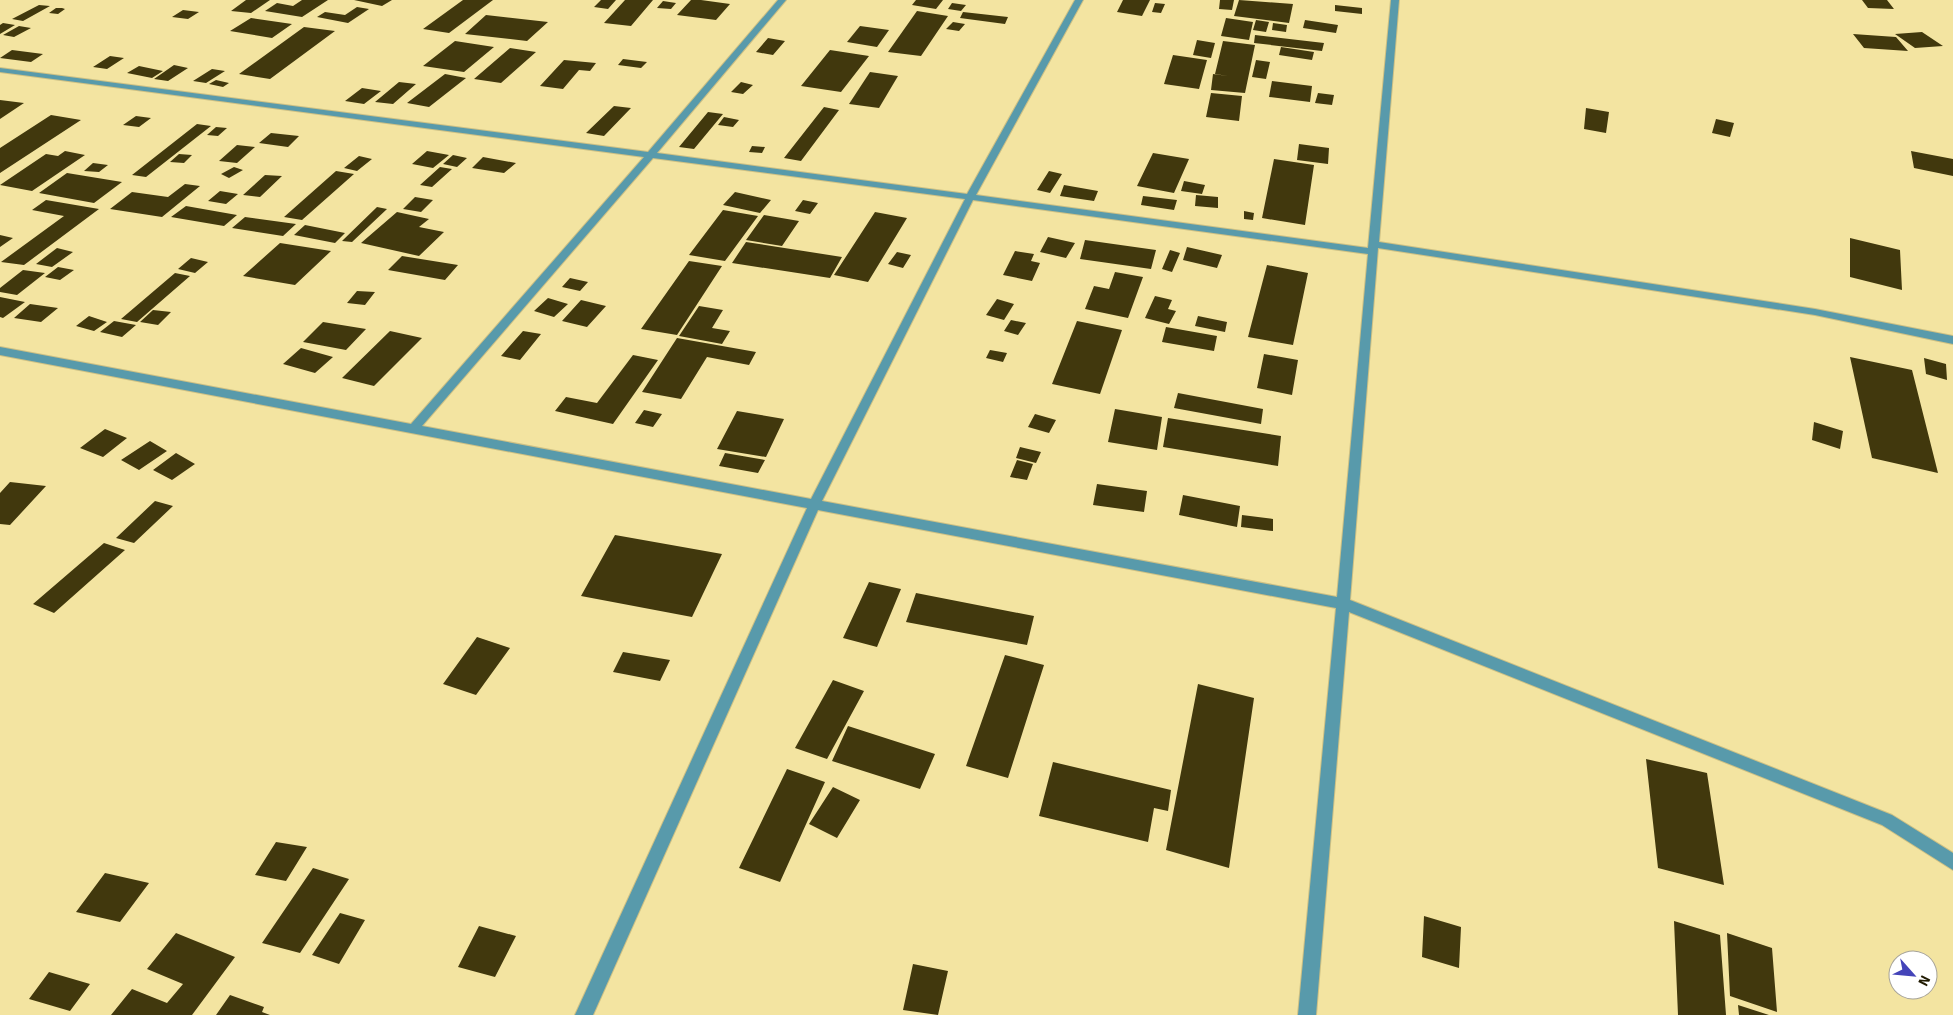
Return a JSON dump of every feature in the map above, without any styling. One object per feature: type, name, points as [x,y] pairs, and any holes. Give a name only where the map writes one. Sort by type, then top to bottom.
[{"type":"street","points":[[413,429],[650,156],[782,0]]},
{"type":"street","points":[[584,1015],[814,505],[972,196],[1079,0]]},
{"type":"street","points":[[1307,1015],[1396,0]]},
{"type":"street","points":[[0,70],[650,156],[1373,248],[1815,312],[1953,340]]},
{"type":"street","points":[[0,351],[1344,604],[1887,820],[1953,862]]},
{"type":"building","points":[[246,0],[270,0],[251,13],[231,11]]},
{"type":"building","points":[[302,0],[328,0],[302,17],[265,11],[277,3],[293,6]]},
{"type":"building","points":[[354,0],[392,0],[382,6]]},
{"type":"building","points":[[463,0],[493,0],[449,33],[423,29]]},
{"type":"building","points":[[601,0],[616,0],[608,9],[594,7]]},
{"type":"building","points":[[625,0],[653,0],[631,26],[604,23]]},
{"type":"building","points":[[691,0],[730,4],[716,20],[677,15]]},
{"type":"building","points":[[916,0],[943,0],[936,9],[912,5]]},
{"type":"building","points":[[1123,0],[1150,0],[1142,16],[1117,12]]},
{"type":"building","points":[[1220,0],[1234,0],[1232,10],[1219,9]]},
{"type":"building","points":[[1239,0],[1293,4],[1289,23],[1234,16]]},
{"type":"building","points":[[1862,0],[1887,0],[1894,9],[1868,8]]},
{"type":"building","points":[[663,1],[676,3],[671,9],[657,8]]},
{"type":"building","points":[[952,3],[966,5],[961,11],[948,9]]},
{"type":"building","points":[[1155,3],[1165,4],[1161,13],[1152,12]]},
{"type":"building","points":[[39,5],[50,6],[23,21],[12,19]]},
{"type":"building","points":[[1335,5],[1362,8],[1362,14],[1335,11]]},
{"type":"building","points":[[357,7],[369,9],[348,23],[317,17],[325,12],[345,15]]},
{"type":"building","points":[[56,8],[65,9],[58,14],[49,13]]},
{"type":"building","points":[[183,10],[199,12],[188,19],[172,17]]},
{"type":"building","points":[[917,11],[948,16],[921,56],[888,52]]},
{"type":"building","points":[[963,12],[1008,17],[1005,24],[960,18]]},
{"type":"building","points":[[486,15],[548,22],[527,41],[465,34]]},
{"type":"building","points":[[251,18],[292,24],[272,38],[230,31]]},
{"type":"building","points":[[1226,18],[1253,22],[1249,40],[1221,36]]},
{"type":"building","points":[[1256,20],[1269,22],[1266,32],[1253,30]]},
{"type":"building","points":[[1305,20],[1338,25],[1336,33],[1303,28]]},
{"type":"building","points":[[953,22],[965,24],[959,31],[946,29]]},
{"type":"building","points":[[3,23],[15,25],[0,34],[0,25]]},
{"type":"building","points":[[1273,23],[1287,25],[1286,32],[1272,30]]},
{"type":"building","points":[[19,26],[31,28],[14,37],[3,35]]},
{"type":"building","points":[[860,26],[889,30],[877,47],[847,42]]},
{"type":"building","points":[[304,27],[335,31],[270,79],[239,74]]},
{"type":"building","points":[[1922,32],[1943,46],[1915,48],[1895,34]]},
{"type":"building","points":[[1853,34],[1896,37],[1908,51],[1864,48]]},
{"type":"building","points":[[1255,35],[1324,43],[1322,51],[1254,43]]},
{"type":"building","points":[[768,38],[785,41],[773,55],[756,52]]},
{"type":"building","points":[[1197,40],[1215,43],[1211,58],[1193,55]]},
{"type":"building","points":[[455,41],[494,47],[464,72],[423,66]]},
{"type":"building","points":[[1223,41],[1255,45],[1245,93],[1211,90],[1213,74],[1228,76],[1215,74]]},
{"type":"building","points":[[1281,47],[1314,52],[1312,60],[1279,55]]},
{"type":"building","points":[[510,48],[536,52],[501,83],[474,79]]},
{"type":"building","points":[[12,50],[43,54],[31,62],[0,58]]},
{"type":"building","points":[[830,50],[869,56],[841,92],[801,86]]},
{"type":"building","points":[[1173,55],[1207,60],[1199,89],[1164,84]]},
{"type":"building","points":[[110,56],[124,58],[107,69],[93,67]]},
{"type":"building","points":[[623,59],[647,62],[641,68],[618,65]]},
{"type":"building","points":[[564,60],[596,63],[590,71],[579,70],[563,89],[540,86]]},
{"type":"building","points":[[1256,60],[1270,62],[1266,79],[1252,77]]},
{"type":"building","points":[[174,65],[188,68],[168,81],[154,79]]},
{"type":"building","points":[[139,66],[163,71],[152,78],[127,73]]},
{"type":"building","points":[[212,69],[225,71],[206,83],[193,81]]},
{"type":"building","points":[[870,72],[898,76],[879,108],[849,104]]},
{"type":"building","points":[[445,74],[466,78],[429,107],[407,103]]},
{"type":"building","points":[[216,80],[229,83],[223,87],[209,84]]},
{"type":"building","points":[[1272,81],[1312,86],[1310,102],[1269,97]]},
{"type":"building","points":[[399,82],[416,84],[393,104],[375,102]]},
{"type":"building","points":[[741,82],[753,85],[743,94],[731,92]]},
{"type":"building","points":[[362,88],[381,91],[364,104],[345,101]]},
{"type":"building","points":[[1211,93],[1242,96],[1239,121],[1206,117]]},
{"type":"building","points":[[1318,93],[1334,95],[1332,105],[1315,103]]},
{"type":"building","points":[[0,100],[24,103],[0,119]]},
{"type":"building","points":[[614,106],[631,108],[604,136],[586,133]]},
{"type":"building","points":[[824,107],[839,110],[801,161],[784,158]]},
{"type":"building","points":[[1586,108],[1609,112],[1606,133],[1584,129]]},
{"type":"building","points":[[708,112],[723,114],[694,149],[679,147]]},
{"type":"building","points":[[51,115],[81,120],[0,173],[0,148]]},
{"type":"building","points":[[136,116],[151,118],[139,127],[123,125]]},
{"type":"building","points":[[724,117],[739,120],[733,127],[718,125]]},
{"type":"building","points":[[1716,119],[1734,123],[1730,137],[1712,133]]},
{"type":"building","points":[[197,124],[211,126],[146,177],[132,175]]},
{"type":"building","points":[[216,127],[227,128],[218,136],[207,135]]},
{"type":"building","points":[[271,133],[299,136],[288,147],[259,143]]},
{"type":"building","points":[[1299,144],[1329,148],[1328,164],[1297,160]]},
{"type":"building","points":[[237,145],[255,147],[237,163],[219,161]]},
{"type":"building","points":[[752,146],[765,147],[762,153],[749,152]]},
{"type":"building","points":[[65,151],[85,155],[32,191],[0,185],[46,154],[58,156]]},
{"type":"building","points":[[427,151],[449,155],[433,168],[412,164]]},
{"type":"building","points":[[1911,151],[1953,159],[1953,176],[1914,168]]},
{"type":"building","points":[[1153,153],[1189,159],[1174,193],[1137,186]]},
{"type":"building","points":[[179,154],[192,155],[184,163],[170,162]]},
{"type":"building","points":[[453,155],[467,158],[457,167],[443,164]]},
{"type":"building","points":[[359,156],[372,159],[357,171],[344,168]]},
{"type":"building","points":[[483,157],[516,163],[504,173],[472,168]]},
{"type":"building","points":[[1274,159],[1314,165],[1305,225],[1262,218]]},
{"type":"building","points":[[93,163],[108,165],[99,172],[84,171]]},
{"type":"building","points":[[234,167],[243,170],[229,178],[221,174]]},
{"type":"building","points":[[440,167],[452,169],[432,187],[420,185]]},
{"type":"building","points":[[336,171],[354,174],[302,220],[284,217]]},
{"type":"building","points":[[1049,171],[1062,174],[1050,193],[1037,190]]},
{"type":"building","points":[[67,173],[122,182],[94,203],[39,193]]},
{"type":"building","points":[[265,175],[282,176],[260,197],[243,195]]},
{"type":"building","points":[[1184,181],[1205,185],[1202,194],[1181,191]]},
{"type":"building","points":[[185,184],[200,186],[162,217],[110,209],[132,192],[168,197]]},
{"type":"building","points":[[1064,185],[1098,191],[1094,201],[1060,196]]},
{"type":"building","points":[[220,191],[238,194],[226,204],[208,201]]},
{"type":"building","points":[[735,192],[771,200],[760,213],[723,205]]},
{"type":"building","points":[[1196,195],[1218,197],[1218,208],[1195,206]]},
{"type":"building","points":[[1143,196],[1177,200],[1174,210],[1141,205]]},
{"type":"building","points":[[415,197],[433,200],[421,212],[403,209]]},
{"type":"building","points":[[46,200],[99,209],[24,265],[1,262],[64,216],[32,210]]},
{"type":"building","points":[[803,200],[818,203],[810,214],[795,211]]},
{"type":"building","points":[[186,206],[237,215],[224,226],[171,217]]},
{"type":"building","points":[[377,207],[387,209],[352,242],[342,241]]},
{"type":"building","points":[[723,210],[758,216],[725,261],[689,255]]},
{"type":"building","points":[[1244,211],[1254,213],[1253,220],[1244,219]]},
{"type":"building","points":[[397,212],[429,219],[419,227],[444,232],[419,256],[361,243]]},
{"type":"building","points":[[875,212],[907,218],[868,282],[834,275]]},
{"type":"building","points":[[764,215],[799,221],[782,246],[746,240]]},
{"type":"building","points":[[245,217],[296,224],[283,236],[232,228]]},
{"type":"building","points":[[305,225],[345,233],[335,243],[294,235]]},
{"type":"building","points":[[0,235],[13,238],[0,247]]},
{"type":"building","points":[[1048,237],[1075,243],[1066,258],[1040,252]]},
{"type":"building","points":[[1850,238],[1900,250],[1902,290],[1850,277]]},
{"type":"building","points":[[1085,240],[1156,250],[1151,269],[1080,259]]},
{"type":"building","points":[[746,242],[842,257],[830,278],[732,263]]},
{"type":"building","points":[[280,243],[331,251],[295,285],[243,276]]},
{"type":"building","points":[[1187,247],[1222,255],[1217,268],[1183,260]]},
{"type":"building","points":[[57,248],[73,252],[52,267],[36,264]]},
{"type":"building","points":[[1170,250],[1180,253],[1172,272],[1162,269]]},
{"type":"building","points":[[1015,251],[1034,254],[1031,261],[1040,263],[1032,281],[1003,275]]},
{"type":"building","points":[[897,252],[911,255],[903,268],[888,264]]},
{"type":"building","points":[[402,256],[458,265],[445,280],[388,270]]},
{"type":"building","points":[[191,258],[208,262],[195,273],[178,269]]},
{"type":"building","points":[[689,261],[722,266],[677,335],[641,329]]},
{"type":"building","points":[[1267,265],[1308,273],[1293,345],[1248,337]]},
{"type":"building","points":[[58,267],[74,270],[60,280],[45,277]]},
{"type":"building","points":[[23,270],[45,273],[17,295],[0,292],[0,288]]},
{"type":"building","points":[[1115,272],[1143,277],[1128,318],[1085,309],[1094,286],[1109,289]]},
{"type":"building","points":[[175,273],[190,276],[137,322],[121,319]]},
{"type":"building","points":[[570,278],[588,282],[580,291],[562,287]]},
{"type":"building","points":[[357,291],[375,292],[365,305],[347,303]]},
{"type":"building","points":[[1155,296],[1172,300],[1168,309],[1176,311],[1169,324],[1145,318]]},
{"type":"building","points":[[0,297],[25,302],[3,318],[0,317]]},
{"type":"building","points":[[548,298],[568,304],[554,317],[534,311]]},
{"type":"building","points":[[997,299],[1014,304],[1004,320],[986,315]]},
{"type":"building","points":[[581,300],[606,306],[587,327],[562,321]]},
{"type":"building","points":[[30,304],[58,308],[41,322],[14,318]]},
{"type":"building","points":[[699,306],[723,310],[712,328],[730,331],[722,344],[679,336]]},
{"type":"building","points":[[153,310],[171,312],[158,325],[140,322]]},
{"type":"building","points":[[89,316],[107,322],[94,331],[76,326]]},
{"type":"building","points":[[1198,316],[1227,322],[1225,332],[1195,326]]},
{"type":"building","points":[[1011,320],[1026,323],[1018,335],[1004,331]]},
{"type":"building","points":[[114,321],[136,325],[122,337],[100,332]]},
{"type":"building","points":[[1077,321],[1122,330],[1100,394],[1052,384]]},
{"type":"building","points":[[323,322],[366,329],[346,350],[303,342]]},
{"type":"building","points":[[1166,327],[1217,336],[1214,351],[1162,342]]},
{"type":"building","points":[[390,331],[422,338],[374,386],[342,378]]},
{"type":"building","points":[[523,331],[541,334],[520,360],[501,356]]},
{"type":"building","points":[[677,338],[756,352],[749,365],[707,357],[681,399],[642,392]]},
{"type":"building","points":[[301,348],[333,357],[315,373],[283,364]]},
{"type":"building","points":[[990,350],[1007,353],[1003,362],[986,358]]},
{"type":"building","points":[[1264,354],[1298,360],[1292,395],[1257,388]]},
{"type":"building","points":[[633,355],[658,360],[613,424],[555,411],[566,397],[597,403]]},
{"type":"building","points":[[1850,357],[1912,370],[1938,473],[1872,458]]},
{"type":"building","points":[[1924,358],[1946,364],[1947,380],[1926,374]]},
{"type":"building","points":[[1178,393],[1263,409],[1261,424],[1174,408]]},
{"type":"building","points":[[1115,409],[1162,417],[1157,450],[1108,442]]},
{"type":"building","points":[[644,410],[662,414],[653,427],[635,423]]},
{"type":"building","points":[[737,411],[784,419],[766,457],[717,449]]},
{"type":"building","points":[[1035,414],[1056,420],[1049,433],[1028,427]]},
{"type":"building","points":[[1168,418],[1281,436],[1278,466],[1163,447]]},
{"type":"building","points":[[1814,422],[1843,431],[1840,449],[1812,440]]},
{"type":"building","points":[[105,429],[127,438],[103,457],[80,448]]},
{"type":"building","points":[[150,441],[167,451],[139,470],[121,460]]},
{"type":"building","points":[[1020,447],[1041,452],[1036,463],[1016,458]]},
{"type":"building","points":[[176,453],[195,464],[172,480],[153,470]]},
{"type":"building","points":[[725,453],[765,460],[758,473],[719,466]]},
{"type":"building","points":[[1017,460],[1033,464],[1027,480],[1010,477]]},
{"type":"building","points":[[10,482],[46,486],[10,525],[0,524],[0,493]]},
{"type":"building","points":[[1097,484],[1147,491],[1144,512],[1093,505]]},
{"type":"building","points":[[1183,495],[1240,506],[1237,527],[1179,515]]},
{"type":"building","points":[[155,501],[173,506],[134,543],[116,538]]},
{"type":"building","points":[[1242,515],[1273,519],[1273,531],[1241,527]]},
{"type":"building","points":[[615,535],[722,554],[692,617],[581,596]]},
{"type":"building","points":[[104,543],[125,550],[54,613],[33,604]]},
{"type":"building","points":[[869,582],[901,589],[877,647],[843,638]]},
{"type":"building","points":[[916,593],[1034,616],[1027,645],[906,622]]},
{"type":"building","points":[[477,637],[510,648],[476,695],[443,684]]},
{"type":"building","points":[[623,652],[670,660],[660,681],[613,672]]},
{"type":"building","points":[[1005,655],[1044,665],[1008,778],[966,766]]},
{"type":"building","points":[[833,680],[864,691],[827,759],[795,748]]},
{"type":"building","points":[[1198,684],[1254,698],[1229,868],[1166,850]]},
{"type":"building","points":[[848,726],[935,754],[920,789],[832,761]]},
{"type":"building","points":[[1646,759],[1707,773],[1724,885],[1658,868]]},
{"type":"building","points":[[1053,762],[1171,790],[1168,811],[1154,808],[1148,842],[1039,816]]},
{"type":"building","points":[[787,769],[825,782],[780,882],[739,868]]},
{"type":"building","points":[[833,787],[860,800],[837,838],[809,824]]},
{"type":"building","points":[[276,842],[307,847],[286,881],[255,875]]},
{"type":"building","points":[[313,868],[349,879],[300,953],[262,943]]},
{"type":"building","points":[[105,873],[149,883],[120,922],[76,912]]},
{"type":"building","points":[[340,913],[365,920],[339,964],[312,955]]},
{"type":"building","points":[[1424,916],[1461,927],[1459,968],[1422,957]]},
{"type":"building","points":[[1674,921],[1720,935],[1726,1015],[1678,1015]]},
{"type":"building","points":[[479,926],[516,936],[495,977],[458,967]]},
{"type":"building","points":[[176,933],[235,957],[192,1015],[111,1015],[132,989],[167,1003],[183,984],[147,969]]},
{"type":"building","points":[[1727,933],[1772,948],[1777,1012],[1730,996]]},
{"type":"building","points":[[913,964],[948,971],[938,1015],[903,1010]]},
{"type":"building","points":[[49,972],[90,984],[70,1011],[29,999]]},
{"type":"building","points":[[230,995],[264,1007],[262,1012],[270,1015],[216,1015]]},
{"type":"building","points":[[1738,1005],[1769,1015],[1739,1015]]}]
